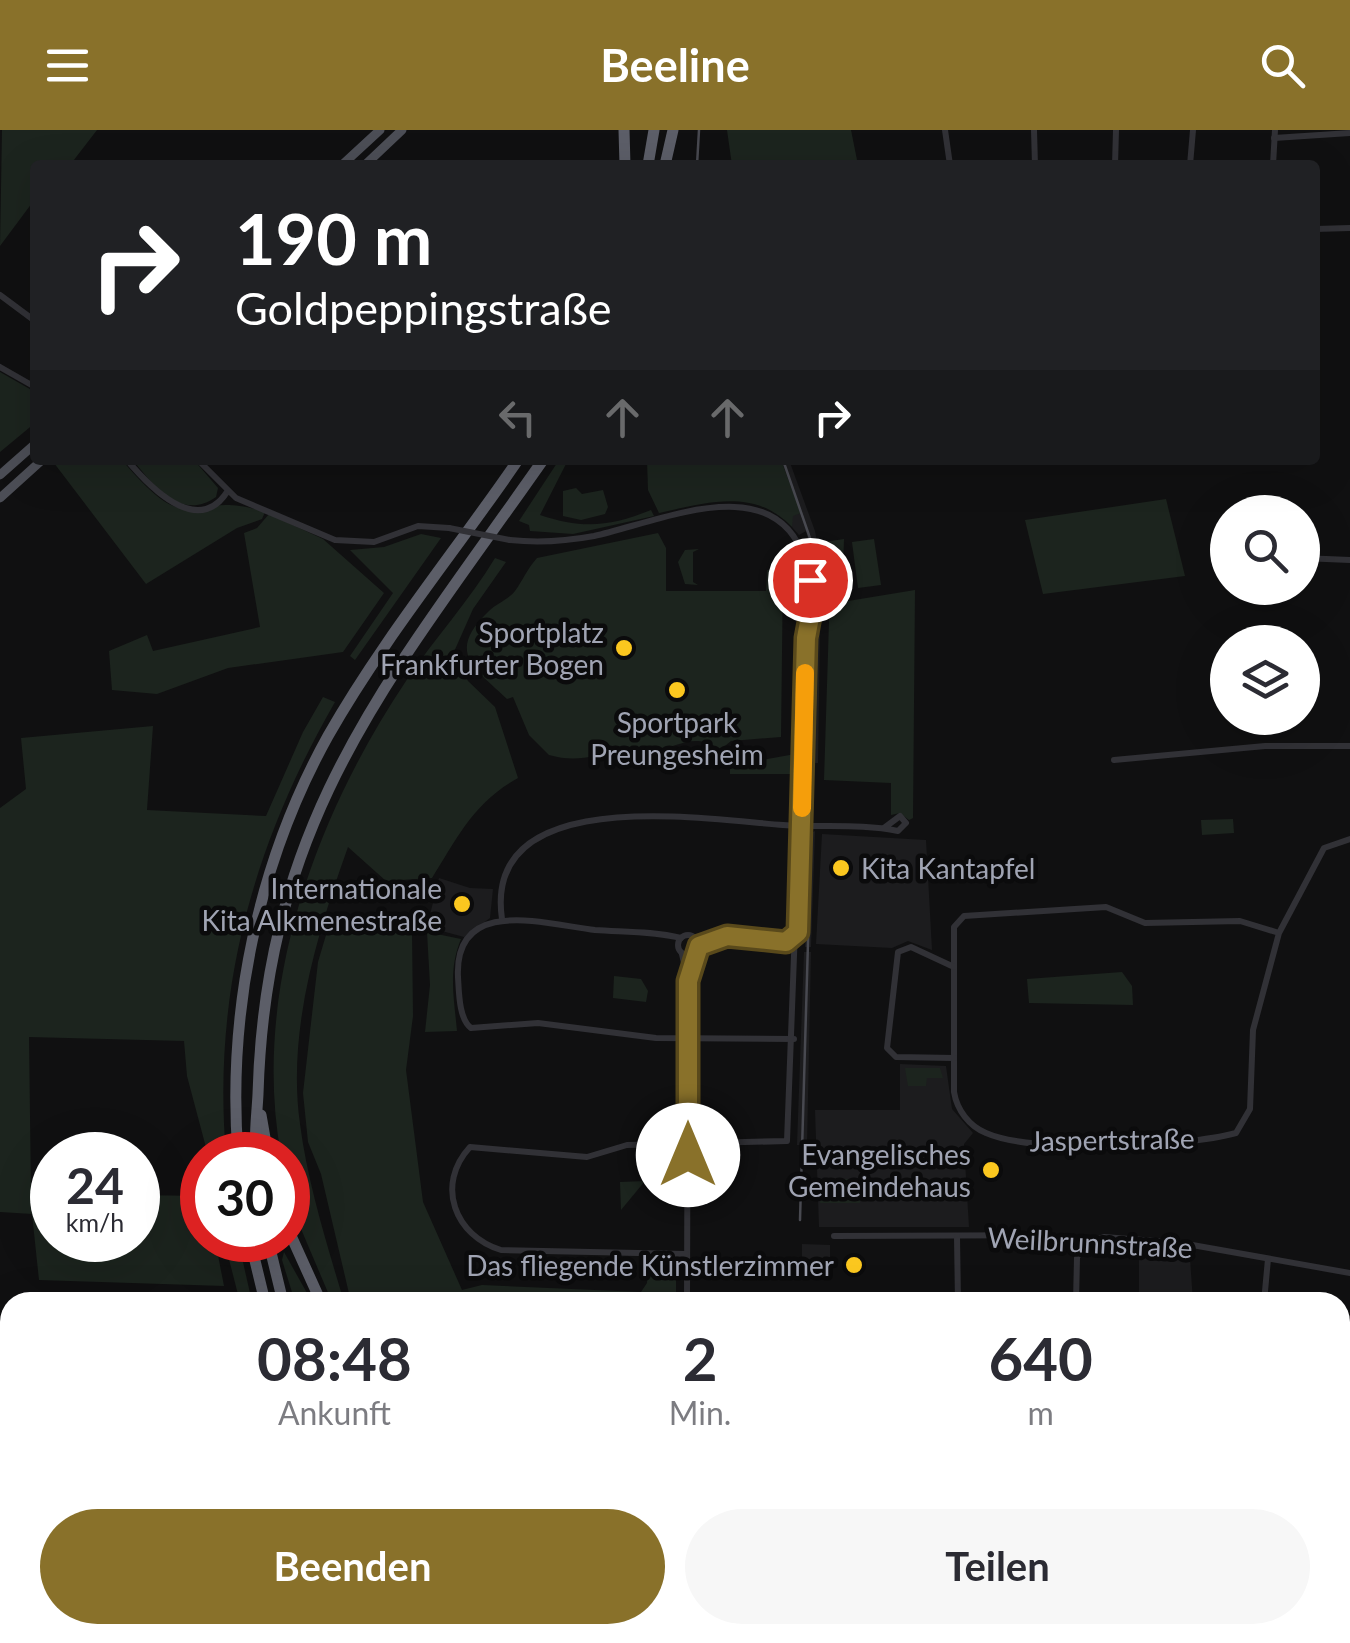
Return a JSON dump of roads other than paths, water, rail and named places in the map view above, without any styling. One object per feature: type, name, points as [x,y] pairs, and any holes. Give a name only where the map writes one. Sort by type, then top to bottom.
[{"type":"highway","points":[[624,130],[625,160]]},
{"type":"highway","points":[[649,160],[654,130]]},
{"type":"highway","points":[[666,160],[671,130]]},
{"type":"highway","points":[[237,1132],[242,996],[265,890],[287,826],[327,739],[355,692],[514,465]]},
{"type":"highway","points":[[257,1132],[260,1031],[274,944],[289,883],[323,796],[372,704],[540,465]]},
{"type":"highway","points":[[258,1098],[264,1132]]},
{"type":"highway","points":[[255,1262],[263,1292]]},
{"type":"highway","points":[[273,1262],[281,1292]]},
{"type":"highway","points":[[303,1262],[316,1292]]},
{"type":"main road","points":[[347,160],[380,130]]},
{"type":"main road","points":[[370,160],[402,130]]},
{"type":"main road","points":[[0,475],[30,448]]},
{"type":"main road","points":[[0,498],[36,465]]},
{"type":"street","points":[[945,130],[949,160]]},
{"type":"street","points":[[1034,130],[1034,160]]},
{"type":"street","points":[[1115,160],[1116,130]]},
{"type":"street","points":[[1190,160],[1192,130]]},
{"type":"street","points":[[1273,160],[1275,134],[1350,133]]},
{"type":"street","points":[[1320,229],[1350,228]]},
{"type":"street","points":[[0,295],[30,317]]},
{"type":"street","points":[[0,367],[30,384]]},
{"type":"street","points":[[131,465],[158,496],[176,506],[206,507],[227,492]]},
{"type":"street","points":[[203,465],[227,492],[344,542],[386,540],[425,525],[510,540],[581,538],[711,507],[742,506],[768,514],[793,536],[804,555],[813,601],[806,638],[788,1141],[626,1145],[587,1157],[470,1148],[464,1154],[453,1197],[461,1225],[472,1238],[501,1250],[686,1254]]},
{"type":"street","points":[[1320,559],[1350,560]]},
{"type":"street","points":[[1114,760],[1265,746],[1350,746]]},
{"type":"street","points":[[502,919],[499,898],[510,861],[534,840],[567,825],[614,818],[884,828]]},
{"type":"street","name":"Jaspertstraße","points":[[1279,933],[1240,921],[1145,923],[1106,907],[968,916],[957,922],[954,1058],[959,1108],[977,1129],[999,1138],[1141,1144],[1236,1132],[1250,1109],[1253,1030],[1279,933],[1324,848],[1350,839]]},
{"type":"street","points":[[794,1039],[688,1038],[538,1023],[467,1026],[460,999],[461,956],[481,929],[502,919],[654,934],[679,942],[694,937],[774,938],[786,942],[795,938]]},
{"type":"street","points":[[774,938],[790,932],[798,922]]},
{"type":"street","points":[[688,981],[699,946],[727,936]]},
{"type":"street","points":[[694,937],[699,946]]},
{"type":"street","points":[[679,942],[688,981],[687,1292]]},
{"type":"street","points":[[954,966],[911,946],[900,949],[886,1048],[896,1057],[954,1058]]},
{"type":"street","points":[[682,954],[694,954]]},
{"type":"street","name":"Weilbrunnstraße","points":[[834,1236],[1051,1236],[1082,1245],[1104,1238],[1142,1239],[1350,1273]]},
{"type":"street","points":[[958,1236],[958,1292]]},
{"type":"street","points":[[1076,1292],[1077,1258],[1082,1245]]},
{"type":"street","points":[[1265,1292],[1268,1259]]},
{"type":"tram line","points":[[697,160],[699,130]]},
{"type":"tram line","points":[[785,465],[812,544],[818,595],[800,1220]]},
{"type":"place","name":"Sportplatz Frankfurter Bogen","points":[[624,648]]},
{"type":"place","name":"Sportpark Preungesheim","points":[[677,690]]},
{"type":"place","name":"Kita Kantapfel","points":[[841,868]]},
{"type":"place","name":"Internationale Kita Alkmenestraße","points":[[462,904]]},
{"type":"place","name":"Evangelisches Gemeindehaus","points":[[991,1170]]},
{"type":"place","name":"Das fliegende Künstlerzimmer","points":[[854,1265]]}]
